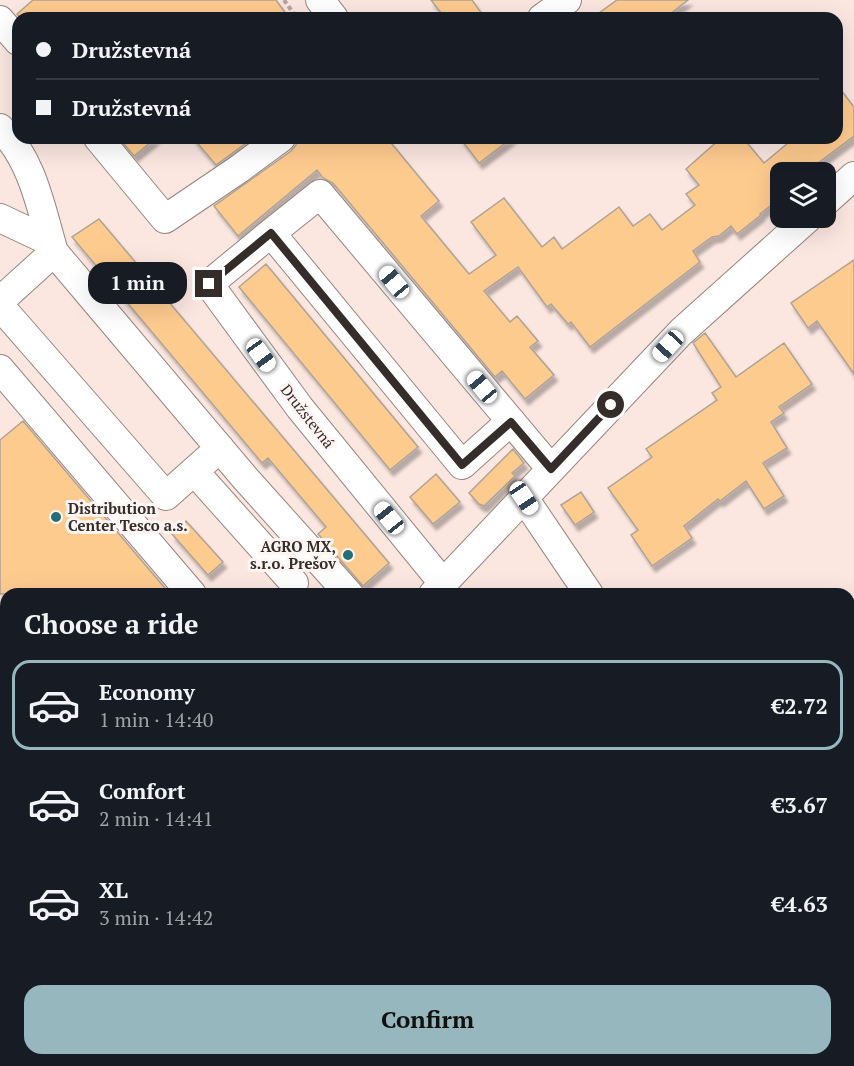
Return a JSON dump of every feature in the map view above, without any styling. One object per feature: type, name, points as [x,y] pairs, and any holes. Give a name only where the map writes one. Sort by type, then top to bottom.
[{"type":"street","points":[[320,0],[329,12]]},
{"type":"street","points":[[550,12],[567,0]]},
{"type":"street","points":[[0,20],[12,34]]},
{"type":"street","points":[[0,128],[12,141]]},
{"type":"street","points":[[13,144],[35,183],[52,247]]},
{"type":"street","points":[[103,144],[165,219],[273,144]]},
{"type":"street","points":[[836,192],[854,176]]},
{"type":"street","points":[[511,422],[462,465],[271,233],[320,194],[551,469]]},
{"type":"street","points":[[0,218],[52,247],[220,448],[344,588]]},
{"type":"street","name":"Družstevná","points":[[439,588],[681,332],[796,228]]},
{"type":"street","name":"Družstevná","points":[[271,233],[209,284],[437,588]]},
{"type":"street","points":[[0,300],[52,247]]},
{"type":"street","points":[[0,306],[166,496],[220,448]]},
{"type":"street","points":[[0,369],[187,588]]},
{"type":"street","points":[[194,471],[287,588],[320,561]]},
{"type":"street","points":[[524,498],[585,588]]},
{"type":"building","points":[[33,0],[276,0],[285,12],[19,12]]},
{"type":"building","points":[[431,0],[472,0],[481,12],[440,12]]},
{"type":"building","points":[[617,0],[688,0],[673,12],[600,12]]},
{"type":"building","points":[[843,93],[854,107],[854,136],[819,162],[770,162],[770,206],[737,234],[731,226],[693,251],[700,262],[590,347],[571,322],[568,324],[551,304],[547,307],[518,267],[484,291],[510,322],[517,316],[538,341],[530,347],[554,375],[525,399],[502,371],[495,377],[333,183],[323,178],[317,170],[238,236],[214,206],[291,151],[296,144],[392,144],[439,201],[421,216],[469,274],[496,255],[471,222],[504,198],[542,247],[554,237],[562,249],[619,207],[633,226],[650,214],[662,230],[695,205],[686,194],[699,185],[686,169],[714,144],[748,144],[764,163],[787,144],[843,144]]},
{"type":"building","points":[[124,144],[149,144],[134,156]]},
{"type":"building","points":[[198,144],[245,144],[216,165]]},
{"type":"building","points":[[465,144],[504,144],[479,163]]},
{"type":"building","points":[[99,219],[389,563],[363,586],[318,534],[326,527],[268,458],[262,463],[72,237]]},
{"type":"building","points":[[854,260],[854,374],[817,321],[808,328],[791,303]]},
{"type":"building","points":[[266,264],[418,447],[390,470],[239,287]]},
{"type":"building","points":[[705,333],[736,377],[784,343],[812,384],[779,407],[784,413],[771,422],[787,448],[763,463],[784,496],[764,509],[746,481],[720,501],[718,499],[684,526],[692,538],[652,566],[631,535],[638,530],[608,488],[652,457],[646,449],[717,400],[712,393],[721,387],[693,343]]},
{"type":"building","name":"Distribution Center Tesco a.s.","points":[[23,421],[165,588],[0,588],[0,440]]},
{"type":"building","points":[[513,449],[524,463],[512,473],[515,476],[484,506],[479,504],[469,493]]},
{"type":"building","points":[[436,474],[460,502],[433,524],[410,497]]},
{"type":"building","points":[[581,492],[594,512],[575,525],[561,505]]},
{"type":"building","points":[[186,521],[223,562],[208,575],[172,534]]},
{"type":"place","name":"Distribution Center Tesco a.s.","points":[[56,517]]},
{"type":"place","name":"AGRO MX, s.r.o. Prešov","points":[[348,555]]},
{"type":"route","points":[[209,284],[271,233],[462,465],[511,422],[551,469],[611,405]]}]
